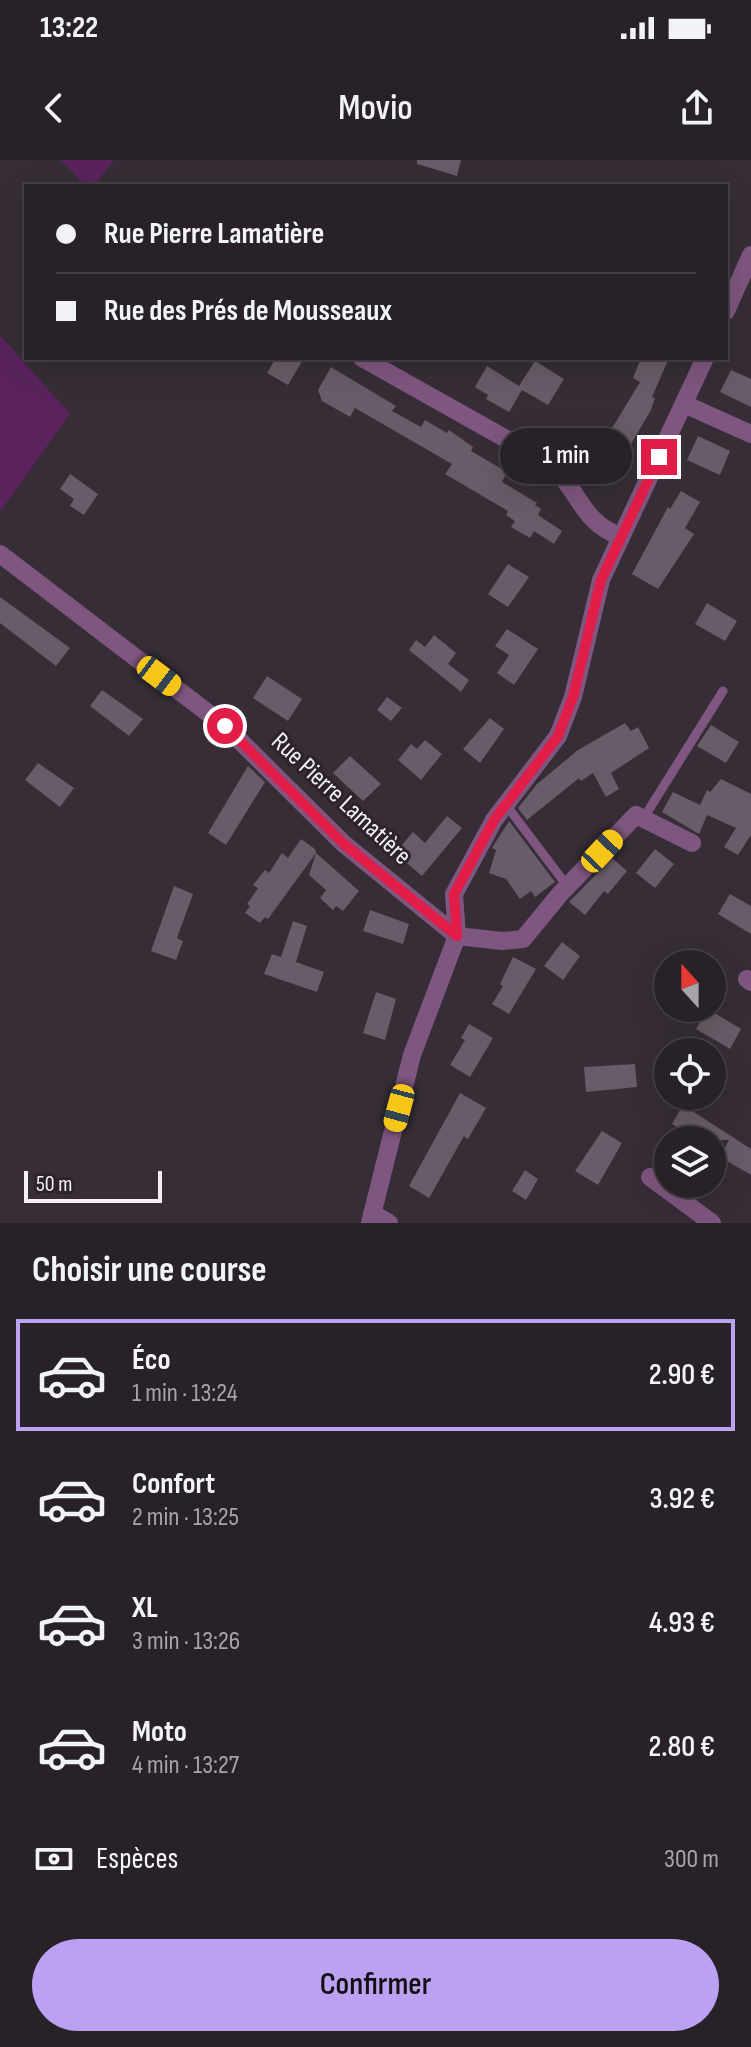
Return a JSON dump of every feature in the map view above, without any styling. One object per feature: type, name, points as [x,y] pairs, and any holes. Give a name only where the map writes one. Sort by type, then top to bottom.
[{"type":"street","points":[[728,307],[751,255]]},
{"type":"street","points":[[366,360],[540,458],[563,477],[582,509],[611,533],[621,537]]},
{"type":"street","points":[[389,1223],[371,1218],[412,1055],[457,936],[454,894],[494,820],[558,736],[573,697],[601,580],[704,360]]},
{"type":"street","points":[[684,404],[751,434]]},
{"type":"street","name":"Rue Pierre Lamatière","points":[[0,554],[225,726],[344,844],[457,936]]},
{"type":"street","points":[[457,936],[502,941],[523,939],[636,815],[692,843]]},
{"type":"street","points":[[650,1177],[712,1223]]},
{"type":"lane","points":[[643,819],[723,691]]},
{"type":"lane","points":[[506,805],[568,887]]},
{"type":"shaded area","points":[[61,160],[114,160],[96,184],[83,184]]},
{"type":"shaded area","points":[[0,335],[70,414],[0,512]]},
{"type":"building","points":[[417,160],[461,160],[457,176],[417,164]]},
{"type":"building","points":[[275,360],[303,360],[288,385],[267,373]]},
{"type":"building","points":[[640,360],[668,360],[652,397],[655,398],[651,410],[631,444],[624,439],[600,476],[579,463],[598,433],[606,438],[640,382],[633,378]]},
{"type":"building","points":[[535,361],[564,379],[548,405],[522,390],[509,412],[486,399],[488,395],[475,387],[487,366],[519,386]]},
{"type":"building","points":[[331,367],[396,406],[392,411],[421,427],[425,420],[447,433],[449,430],[473,447],[471,451],[507,472],[502,482],[537,503],[535,505],[541,509],[538,515],[562,531],[554,544],[534,531],[530,538],[511,527],[515,521],[506,515],[508,511],[445,474],[452,464],[355,408],[350,417],[322,401],[318,390]]},
{"type":"building","points":[[731,370],[751,379],[751,407],[720,392]]},
{"type":"building","points":[[698,436],[730,451],[720,475],[687,460]]},
{"type":"building","points":[[70,474],[98,494],[84,515],[70,506],[74,499],[60,489]]},
{"type":"building","points":[[681,491],[700,502],[685,528],[694,534],[658,589],[632,574],[668,507],[670,509]]},
{"type":"building","points":[[508,564],[529,577],[508,607],[488,594]]},
{"type":"building","points":[[0,597],[70,648],[56,666],[0,623]]},
{"type":"building","points":[[707,603],[737,621],[725,641],[695,624]]},
{"type":"building","points":[[507,629],[538,649],[514,685],[497,673],[509,655],[495,646]]},
{"type":"building","points":[[434,635],[456,653],[448,664],[469,680],[461,692],[409,650],[416,640],[425,647]]},
{"type":"building","points":[[267,676],[302,699],[288,721],[253,698]]},
{"type":"building","points":[[102,690],[143,719],[129,736],[90,706]]},
{"type":"building","points":[[387,697],[402,708],[391,721],[377,710]]},
{"type":"building","points":[[490,718],[504,729],[480,763],[463,749]]},
{"type":"building","points":[[625,723],[631,731],[638,727],[649,748],[611,773],[619,789],[606,797],[593,773],[581,781],[579,778],[527,820],[518,808],[537,784],[578,750]]},
{"type":"building","points":[[711,725],[739,742],[726,763],[697,746]]},
{"type":"building","points":[[425,740],[442,754],[421,780],[398,760],[411,744],[417,749]]},
{"type":"building","points":[[350,756],[381,784],[363,801],[333,773]]},
{"type":"building","points":[[38,763],[74,788],[60,807],[25,780]]},
{"type":"building","points":[[248,766],[265,782],[226,845],[208,833]]},
{"type":"building","points":[[721,779],[751,794],[751,835],[738,855],[724,847],[736,828],[707,815],[699,834],[662,812],[673,792],[700,805],[707,790],[710,792]]},
{"type":"building","points":[[447,816],[462,828],[422,876],[395,853],[413,832],[425,843]]},
{"type":"building","points":[[509,821],[555,882],[535,897],[531,891],[520,899],[506,879],[489,873],[496,850],[492,848]]},
{"type":"building","points":[[301,839],[316,853],[268,919],[265,917],[260,923],[245,913],[258,888],[253,885],[265,870],[269,873],[282,853],[288,858]]},
{"type":"building","points":[[655,849],[674,864],[655,888],[636,873]]},
{"type":"building","points":[[316,853],[359,891],[343,911],[336,906],[333,910],[320,898],[326,890],[309,875]]},
{"type":"building","points":[[612,858],[627,871],[608,894],[604,891],[585,915],[569,902]]},
{"type":"building","points":[[174,886],[193,894],[177,938],[183,941],[176,960],[151,951]]},
{"type":"building","points":[[730,894],[751,906],[751,934],[718,914]]},
{"type":"building","points":[[370,910],[409,924],[403,944],[363,931]]},
{"type":"building","points":[[293,921],[307,926],[296,962],[324,972],[317,992],[264,974],[272,954],[281,957]]},
{"type":"building","points":[[562,942],[580,956],[563,980],[544,966]]},
{"type":"building","points":[[513,957],[536,969],[509,1014],[492,1004],[503,986],[500,984]]},
{"type":"building","points":[[376,992],[396,999],[385,1040],[363,1033]]},
{"type":"building","points":[[726,1020],[741,1029],[730,1049],[726,1047],[726,1038],[711,1038],[696,1029],[700,1022]]},
{"type":"building","points":[[469,1024],[493,1038],[470,1077],[450,1065],[465,1040],[461,1038]]},
{"type":"building","points":[[635,1064],[637,1087],[586,1092],[584,1067]]},
{"type":"building","points":[[460,1093],[486,1108],[468,1139],[464,1136],[429,1198],[409,1186]]},
{"type":"building","points":[[680,1110],[691,1110],[715,1126],[675,1126],[672,1124]]},
{"type":"building","points":[[602,1131],[622,1143],[598,1185],[575,1171]]},
{"type":"building","points":[[726,1133],[751,1149],[751,1175],[726,1160],[729,1140],[726,1140]]},
{"type":"building","points":[[525,1170],[538,1179],[526,1200],[512,1191]]},
{"type":"route","points":[[225,726],[344,844],[457,936],[454,894],[494,820],[558,736],[573,697],[601,580],[659,457]]}]
